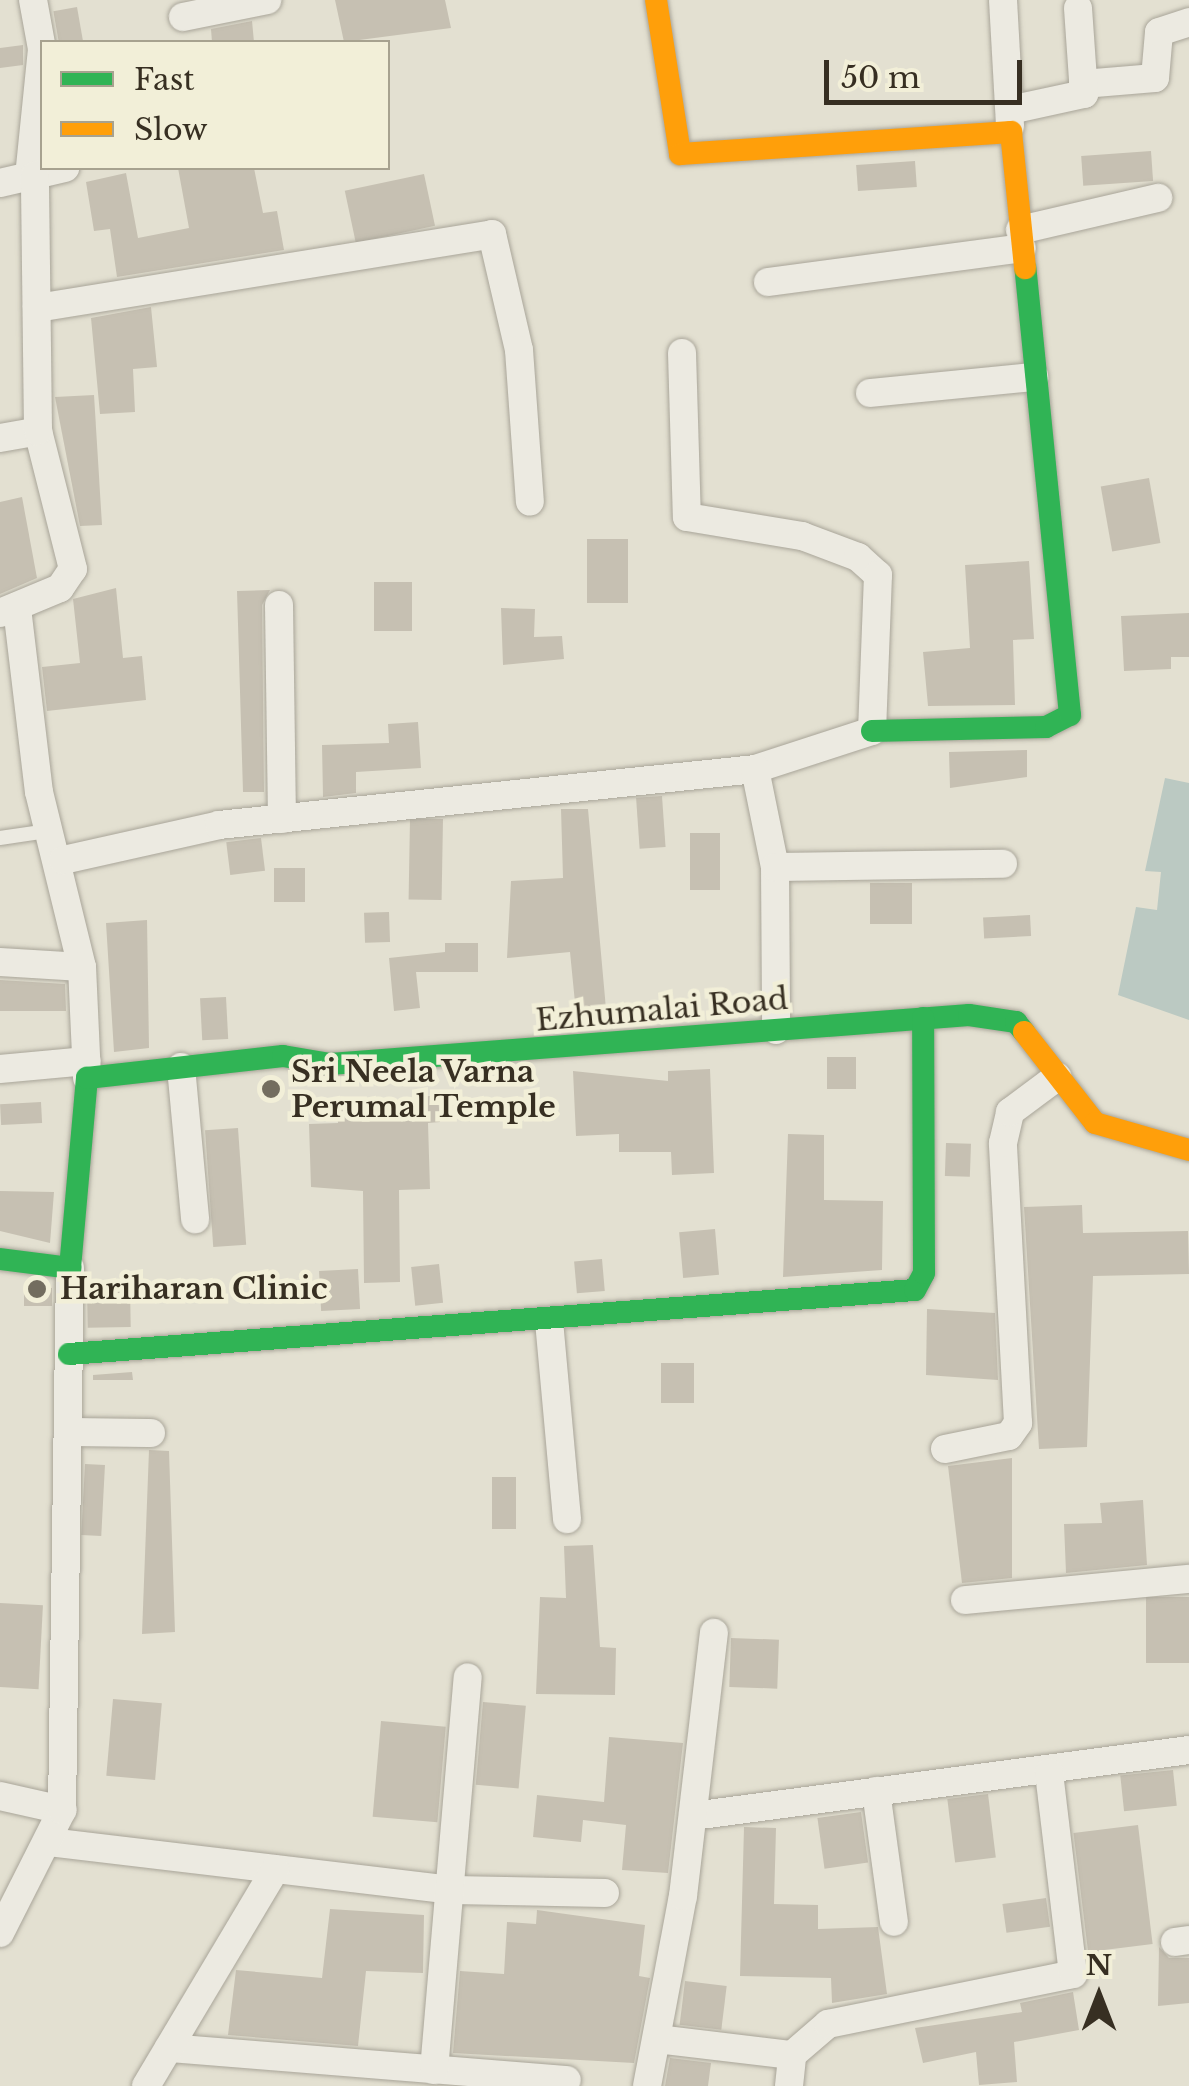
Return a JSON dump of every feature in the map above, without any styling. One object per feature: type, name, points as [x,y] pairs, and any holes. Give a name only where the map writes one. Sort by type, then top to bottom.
[{"type":"street","points":[[34,0],[40,46]]},
{"type":"street","points":[[184,20],[267,0]]},
{"type":"street","points":[[656,0],[680,154],[1010,121],[1079,100],[1083,84],[1078,8]]},
{"type":"street","points":[[63,860],[282,819],[755,769],[872,731],[1046,727],[1070,715],[1034,378],[1003,0]]},
{"type":"street","points":[[1083,84],[1155,78],[1159,32],[1189,22]]},
{"type":"street","points":[[0,1933],[62,1810],[70,1268],[87,1070],[82,967],[63,860],[48,831],[9,611],[60,588],[73,569],[38,431],[32,176],[40,84]]},
{"type":"street","points":[[0,183],[56,170]]},
{"type":"street","points":[[768,282],[1021,239],[1158,198]]},
{"type":"street","points":[[37,308],[492,234],[519,350],[530,502]]},
{"type":"street","points":[[682,354],[686,517],[802,536],[858,556],[878,575],[872,731]]},
{"type":"street","points":[[870,393],[1034,378]]},
{"type":"street","points":[[0,438],[38,431]]},
{"type":"street","points":[[279,605],[282,819]]},
{"type":"street","points":[[755,769],[775,867],[776,1030]]},
{"type":"street","points":[[775,867],[1003,864]]},
{"type":"street","points":[[0,962],[82,967]]},
{"type":"street","points":[[69,1354],[550,1321],[915,1290],[924,1273],[922,1018]]},
{"type":"street","name":"Ezhumalai Road","points":[[87,1070],[922,1018],[1016,1022],[1095,1124],[1189,1150]]},
{"type":"street","points":[[181,1067],[195,1219]]},
{"type":"street","points":[[0,1069],[87,1070]]},
{"type":"street","points":[[945,1449],[1009,1436],[1018,1423],[1003,1143],[1010,1112],[1057,1077]]},
{"type":"street","points":[[0,1259],[70,1268]]},
{"type":"street","points":[[550,1321],[566,1519]]},
{"type":"street","points":[[68,1432],[152,1433]]},
{"type":"street","points":[[966,1600],[1189,1579]]},
{"type":"street","points":[[647,2086],[692,1816],[714,1633]]},
{"type":"street","points":[[434,2070],[453,1890],[468,1677]]},
{"type":"street","points":[[692,1816],[1049,1772],[1189,1750]]},
{"type":"street","points":[[789,2086],[792,2055],[828,2024],[1074,1974],[1049,1772]]},
{"type":"street","points":[[876,1791],[894,1922]]},
{"type":"street","points":[[0,1796],[62,1810]]},
{"type":"street","points":[[49,1842],[453,1890],[605,1894]]},
{"type":"street","points":[[146,2086],[275,1870]]},
{"type":"street","points":[[656,2039],[792,2055]]},
{"type":"street","points":[[170,2048],[354,2075],[434,2070],[568,2080]]},
{"type":"lane","points":[[0,838],[48,831]]},
{"type":"shaded area","points":[[1165,778],[1189,783],[1189,1020],[1118,995],[1136,907],[1157,910],[1161,872],[1145,871]]},
{"type":"building","points":[[335,0],[445,0],[451,28],[344,40]]},
{"type":"building","points":[[77,7],[83,40],[58,40],[53,11]]},
{"type":"building","points":[[252,21],[254,40],[212,40],[211,29]]},
{"type":"building","points":[[23,45],[23,65],[0,68],[0,48]]},
{"type":"building","points":[[1151,151],[1153,181],[1083,186],[1081,156]]},
{"type":"building","points":[[915,161],[917,187],[858,191],[856,165]]},
{"type":"building","points":[[178,170],[254,170],[263,213],[277,211],[284,250],[117,277],[110,229],[94,231],[86,182],[126,173],[138,238],[189,228]]},
{"type":"building","points":[[424,174],[435,226],[356,243],[345,191]]},
{"type":"building","points":[[151,307],[157,367],[133,369],[135,412],[100,414],[91,318]]},
{"type":"building","points":[[94,395],[102,525],[80,526],[55,397]]},
{"type":"building","points":[[1149,478],[1160,543],[1112,552],[1101,487]]},
{"type":"building","points":[[22,497],[37,578],[0,594],[0,502]]},
{"type":"building","points":[[587,539],[628,539],[628,603],[587,603]]},
{"type":"building","points":[[1029,561],[1034,639],[1013,640],[1015,705],[928,706],[923,652],[970,648],[965,565]]},
{"type":"building","points":[[374,582],[412,582],[412,631],[374,631]]},
{"type":"building","points":[[116,588],[123,658],[142,656],[146,700],[47,711],[42,667],[80,663],[73,599]]},
{"type":"building","points":[[270,590],[262,605],[264,792],[243,792],[237,591]]},
{"type":"building","points":[[501,608],[535,609],[534,637],[562,636],[564,659],[503,665]]},
{"type":"building","points":[[1189,613],[1189,657],[1171,657],[1171,669],[1124,671],[1121,616]]},
{"type":"building","points":[[418,722],[421,768],[356,772],[356,793],[323,797],[322,745],[389,743],[388,724]]},
{"type":"building","points":[[1027,750],[1027,777],[950,788],[949,752]]},
{"type":"building","points":[[662,796],[666,847],[640,849],[636,798]]},
{"type":"building","points":[[561,809],[588,809],[607,1020],[577,1023],[570,952],[507,958],[511,881],[563,878]]},
{"type":"building","points":[[410,818],[443,819],[442,900],[409,899]]},
{"type":"building","points":[[690,833],[720,833],[720,890],[690,890]]},
{"type":"building","points":[[261,838],[265,871],[230,875],[226,842]]},
{"type":"building","points":[[274,868],[305,868],[305,902],[274,902]]},
{"type":"building","points":[[870,883],[912,883],[912,924],[870,924]]},
{"type":"building","points":[[389,912],[390,942],[365,943],[364,913]]},
{"type":"building","points":[[1030,915],[1031,936],[984,938],[983,917]]},
{"type":"building","points":[[147,920],[149,1048],[114,1052],[106,923]]},
{"type":"building","points":[[445,943],[478,943],[478,972],[416,972],[420,1008],[394,1011],[389,958],[445,952]]},
{"type":"building","points":[[0,980],[65,984],[66,1011],[0,1011]]},
{"type":"building","points":[[226,997],[228,1039],[202,1040],[200,998]]},
{"type":"building","points":[[827,1057],[856,1057],[856,1089],[827,1089]]},
{"type":"building","points":[[710,1069],[714,1173],[672,1175],[671,1152],[619,1152],[619,1134],[576,1136],[573,1071],[668,1081],[668,1071]]},
{"type":"building","points":[[438,1095],[440,1122],[428,1123],[430,1189],[399,1190],[400,1282],[364,1283],[363,1191],[311,1187],[309,1124],[338,1123],[337,1107]]},
{"type":"building","points":[[41,1102],[42,1123],[1,1125],[0,1104]]},
{"type":"building","points":[[238,1128],[246,1245],[213,1247],[205,1130]]},
{"type":"building","points":[[788,1134],[824,1135],[824,1200],[883,1201],[882,1270],[783,1277]]},
{"type":"building","points":[[946,1143],[971,1144],[970,1177],[945,1176]]},
{"type":"building","points":[[0,1191],[54,1192],[50,1243],[0,1231]]},
{"type":"building","points":[[1082,1205],[1083,1233],[1188,1231],[1189,1274],[1093,1276],[1087,1447],[1039,1449],[1024,1207]]},
{"type":"building","points":[[715,1229],[719,1275],[683,1278],[679,1232]]},
{"type":"building","points":[[602,1259],[605,1291],[577,1293],[574,1261]]},
{"type":"building","points":[[439,1264],[443,1303],[415,1306],[411,1267]]},
{"type":"building","points":[[358,1269],[360,1309],[321,1311],[319,1271]]},
{"type":"building","points":[[24,1285],[52,1288],[52,1306],[24,1306]]},
{"type":"building","points":[[130,1286],[131,1327],[88,1328],[87,1287]]},
{"type":"building","points":[[927,1309],[995,1313],[998,1380],[926,1375]]},
{"type":"building","points":[[661,1363],[694,1363],[694,1403],[661,1403]]},
{"type":"building","points":[[132,1372],[133,1380],[93,1380],[93,1375]]},
{"type":"building","points":[[149,1450],[169,1451],[175,1632],[142,1634]]},
{"type":"building","points":[[1012,1458],[1012,1578],[962,1583],[948,1466]]},
{"type":"building","points":[[85,1464],[105,1465],[101,1536],[81,1535]]},
{"type":"building","points":[[492,1477],[516,1477],[516,1529],[492,1529]]},
{"type":"building","points":[[1143,1500],[1147,1565],[1066,1573],[1064,1524],[1102,1523],[1100,1503]]},
{"type":"building","points":[[593,1545],[600,1647],[616,1648],[615,1695],[536,1694],[540,1597],[566,1598],[564,1546]]},
{"type":"building","points":[[1146,1597],[1189,1597],[1189,1663],[1146,1663]]},
{"type":"building","points":[[0,1603],[43,1605],[39,1689],[0,1687]]},
{"type":"building","points":[[731,1638],[779,1640],[777,1689],[729,1687]]},
{"type":"building","points":[[113,1699],[162,1703],[155,1780],[106,1776]]},
{"type":"building","points":[[483,1702],[526,1706],[519,1788],[476,1785]]},
{"type":"building","points":[[381,1721],[446,1727],[437,1822],[373,1817]]},
{"type":"building","points":[[609,1737],[683,1743],[668,1873],[622,1870],[626,1825],[583,1820],[581,1842],[533,1837],[537,1795],[604,1802]]},
{"type":"building","points":[[1173,1770],[1177,1806],[1124,1811],[1120,1776]]},
{"type":"building","points":[[988,1794],[996,1858],[955,1863],[947,1799]]},
{"type":"building","points":[[861,1812],[868,1863],[825,1869],[817,1818]]},
{"type":"building","points":[[1138,1825],[1153,1944],[1088,1952],[1073,1833]]},
{"type":"building","points":[[744,1827],[776,1828],[774,1904],[818,1905],[818,1929],[878,1927],[887,1994],[832,2003],[831,1978],[740,1976]]},
{"type":"building","points":[[1046,1898],[1050,1927],[1006,1933],[1002,1904]]},
{"type":"building","points":[[330,1909],[424,1915],[423,1973],[366,1971],[358,2046],[228,2035],[236,1970],[322,1978]]},
{"type":"building","points":[[537,1910],[645,1925],[639,1976],[650,1978],[634,2063],[453,2053],[460,1971],[504,1974],[507,1922],[536,1924]]},
{"type":"building","points":[[1159,1947],[1169,1958],[1189,1958],[1189,2003],[1158,2006]]},
{"type":"building","points":[[685,1981],[727,1986],[721,2030],[680,2025]]},
{"type":"building","points":[[1073,1992],[1079,2030],[1014,2042],[1017,2082],[979,2085],[976,2052],[923,2063],[915,2028],[1022,2012],[1020,2003]]},
{"type":"building","points":[[670,2058],[711,2063],[708,2086],[665,2086]]},
{"type":"traffic: fast","points":[[872,731],[1046,727],[1070,715],[1025,268]]},
{"type":"traffic: fast","points":[[0,1259],[70,1268],[87,1078],[283,1056],[330,1064],[969,1015],[1016,1022],[1024,1032]]},
{"type":"traffic: fast","points":[[69,1354],[915,1290],[924,1273],[923,1018]]},
{"type":"traffic: slow","points":[[656,0],[680,154],[1011,132],[1025,268]]},
{"type":"traffic: slow","points":[[1024,1032],[1095,1123],[1189,1150]]},
{"type":"place","name":"Sri Neela Varna Perumal Temple","points":[[271,1089]]},
{"type":"place","name":"Hariharan Clinic","points":[[37,1289]]}]
